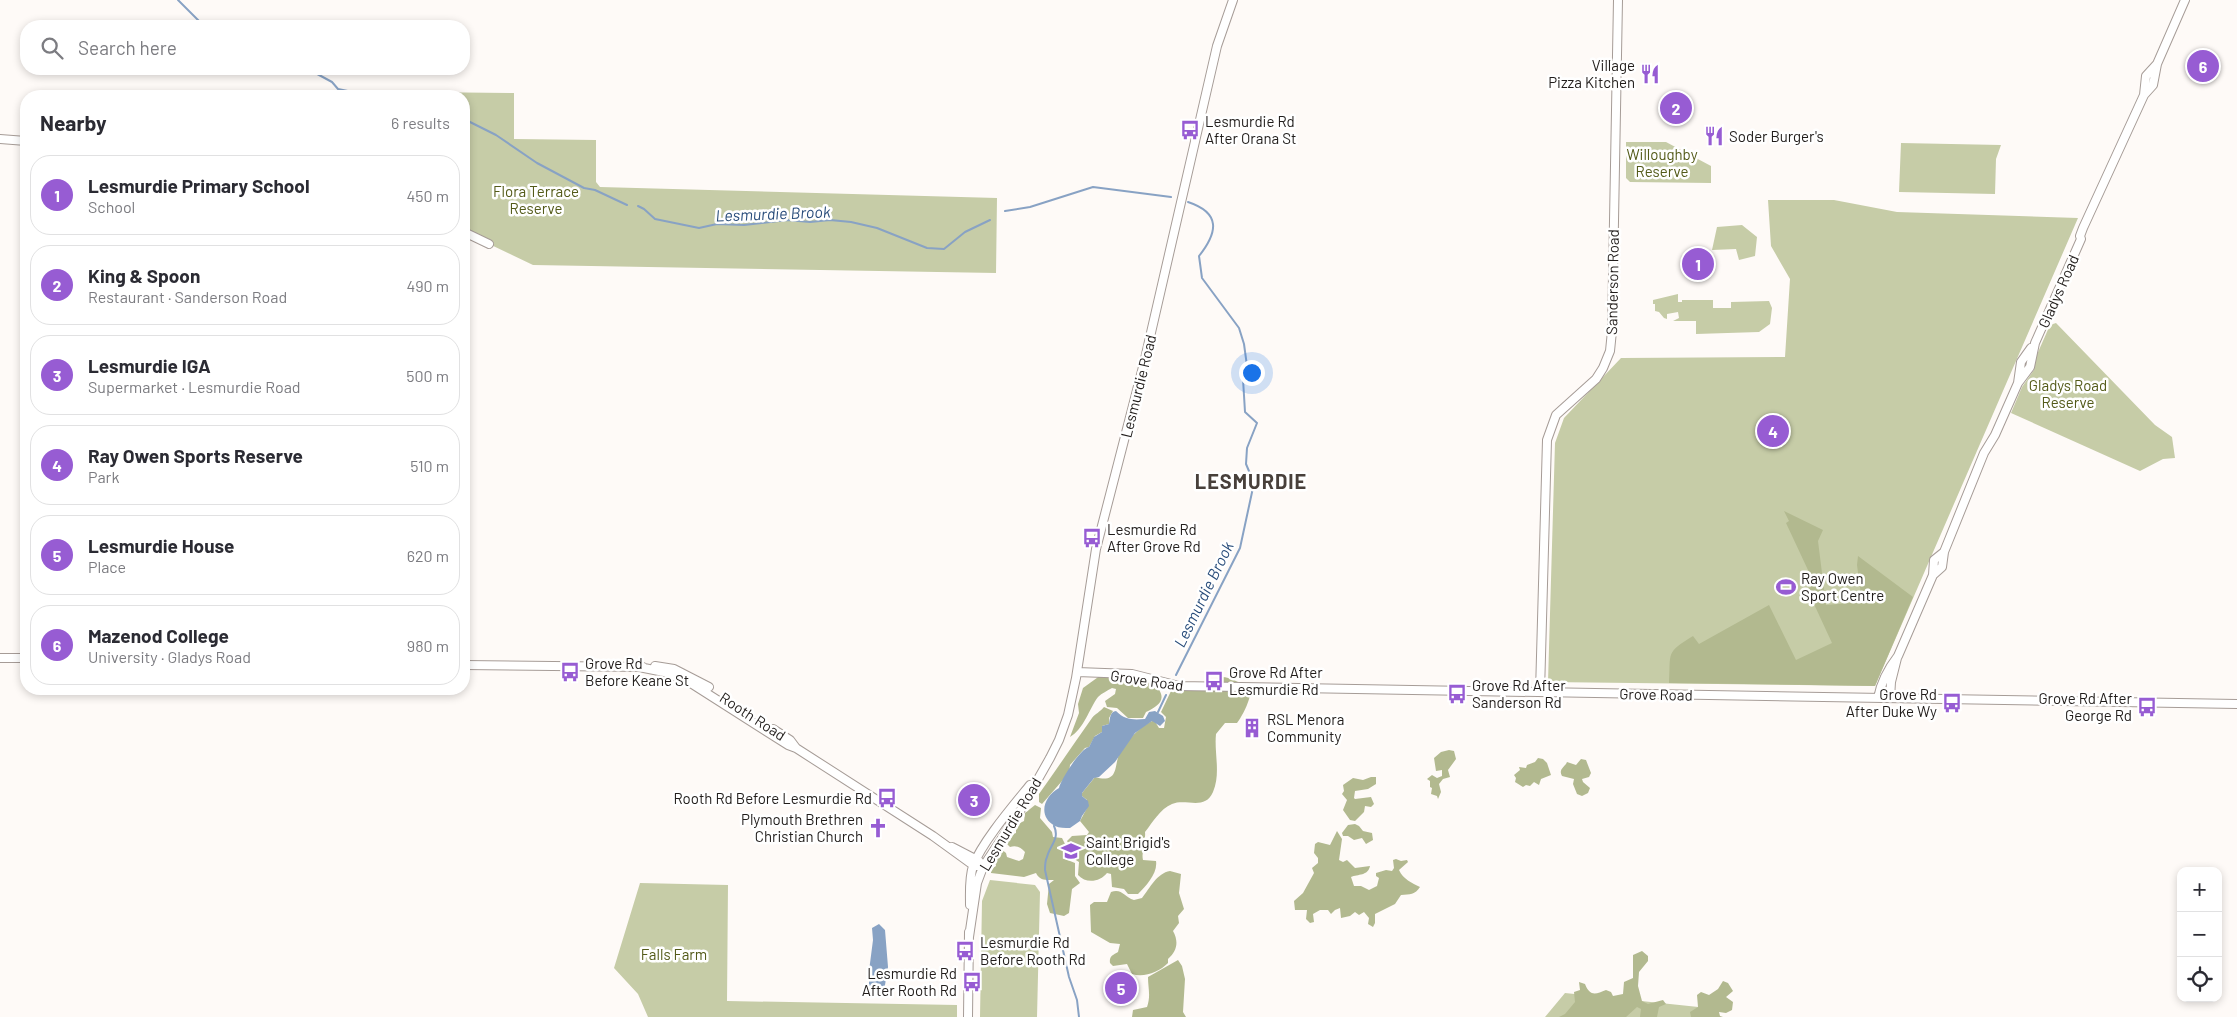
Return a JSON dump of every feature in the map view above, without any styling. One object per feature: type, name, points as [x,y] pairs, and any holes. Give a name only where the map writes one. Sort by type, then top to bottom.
[{"type":"street","name":"Lesmurdie Road","points":[[969,937],[977,883],[983,866],[1020,811],[1059,740],[1068,715],[1102,525],[1144,363],[1217,46],[1233,0]]},
{"type":"street","name":"Sanderson Road","points":[[1540,692],[1547,440],[1556,416],[1596,379],[1610,351],[1612,331],[1618,0]]},
{"type":"street","name":"Gladys Road","points":[[1890,698],[1891,682],[1898,656],[1933,575],[1934,560],[1944,552],[1984,453],[1995,435],[2018,383],[2030,369],[2035,343],[2081,239],[2080,236],[2083,228],[2144,95],[2153,85],[2157,64],[2185,0]]},
{"type":"street","points":[[0,139],[20,140]]},
{"type":"street","points":[[470,235],[489,244]]},
{"type":"street","name":"Gladys Road","points":[[1878,698],[1889,668],[1898,656]]},
{"type":"street","points":[[0,658],[20,658]]},
{"type":"street","name":"Rooth Road","points":[[470,664],[499,661],[518,665],[654,666],[674,669],[790,740],[796,748],[975,862]]},
{"type":"street","name":"Grove Road","points":[[1077,672],[1132,674],[1179,686],[2237,704]]},
{"type":"street","name":"Lesmurdie Road","points":[[968,1017],[970,879],[975,862],[1002,820],[1042,770]]},
{"type":"street","points":[[975,862],[983,866]]},
{"type":"green space","name":"Flora Terrace Reserve","points":[[470,93],[514,93],[514,139],[596,140],[596,182],[600,187],[997,198],[996,273],[533,265],[470,235]]},
{"type":"green space","name":"Willoughby Reserve","points":[[1626,142],[1666,142],[1711,166],[1711,183],[1630,182],[1626,178]]},
{"type":"green space","points":[[1901,143],[2001,145],[1996,159],[1995,194],[1899,192]]},
{"type":"green space","points":[[1768,200],[1834,200],[1897,212],[2078,218],[1875,686],[1548,682],[1555,443],[1564,418],[1621,358],[1785,357],[1790,279],[1771,246]]},
{"type":"green space","points":[[1742,225],[1757,237],[1755,256],[1739,260],[1736,249],[1712,250],[1717,227]]},
{"type":"green space","points":[[1678,294],[1678,302],[1682,302],[1682,300],[1713,300],[1713,308],[1731,308],[1731,302],[1769,301],[1772,308],[1770,324],[1759,332],[1696,334],[1696,321],[1673,321],[1679,318],[1678,312],[1667,314],[1667,319],[1655,311],[1653,300]]},
{"type":"green space","name":"Gladys Road Reserve","points":[[2056,323],[2155,425],[2172,437],[2175,458],[2163,459],[2140,471],[2011,413],[2022,387],[2034,370],[2035,359],[2050,325]]},
{"type":"green space","points":[[1784,511],[1823,530],[1818,541],[1826,605],[1862,602],[1857,565],[1858,556],[1913,597],[1875,686],[1669,683],[1671,654],[1678,646],[1693,636],[1699,644],[1769,605],[1796,660],[1832,643],[1807,589],[1815,585],[1786,523],[1789,521]]},
{"type":"green space","points":[[1101,675],[1113,678],[1116,676],[1142,678],[1143,682],[1152,682],[1162,696],[1161,700],[1156,706],[1146,712],[1143,718],[1128,718],[1117,708],[1107,707],[1105,701],[1115,694],[1116,689],[1112,688],[1098,697],[1083,724],[1070,737],[1079,713],[1078,704],[1083,688]]},
{"type":"green space","points":[[1221,677],[1229,678],[1250,687],[1251,691],[1247,705],[1237,723],[1225,723],[1216,734],[1217,778],[1210,798],[1200,803],[1177,803],[1168,806],[1157,816],[1145,832],[1143,860],[1156,861],[1156,866],[1151,879],[1138,894],[1128,894],[1124,889],[1112,887],[1111,874],[1107,873],[1093,881],[1081,878],[1078,875],[1079,862],[1068,855],[1068,850],[1071,848],[1067,841],[1072,836],[1087,835],[1089,832],[1080,821],[1087,808],[1087,800],[1082,796],[1082,793],[1095,777],[1103,779],[1112,776],[1119,755],[1129,739],[1144,726],[1154,720],[1159,728],[1164,728],[1166,717],[1161,712],[1171,691],[1207,685]]},
{"type":"green space","points":[[1104,707],[1113,711],[1109,718],[1109,724],[1102,726],[1102,732],[1095,736],[1089,747],[1085,748],[1070,765],[1069,773],[1042,804],[1039,802],[1039,794],[1092,718]]},
{"type":"green space","points":[[1454,751],[1456,759],[1448,770],[1450,777],[1443,779],[1439,784],[1441,792],[1438,799],[1437,796],[1431,794],[1432,788],[1430,787],[1430,781],[1427,779],[1432,775],[1437,778],[1442,776],[1442,770],[1436,771],[1434,758],[1441,752]]},
{"type":"green space","points":[[1538,758],[1543,759],[1547,763],[1551,775],[1541,779],[1539,785],[1534,782],[1530,786],[1526,785],[1523,787],[1515,782],[1516,778],[1514,775],[1520,770],[1519,767],[1526,768],[1527,765],[1535,762]]},
{"type":"green space","points":[[1581,759],[1586,760],[1591,773],[1589,777],[1582,779],[1590,788],[1588,793],[1582,796],[1577,794],[1573,784],[1574,779],[1562,776],[1561,772],[1567,762],[1576,765]]},
{"type":"green space","points":[[1376,777],[1376,784],[1368,789],[1355,791],[1354,798],[1371,797],[1374,804],[1371,807],[1365,806],[1364,812],[1355,821],[1350,820],[1343,810],[1347,800],[1342,794],[1344,791],[1343,785],[1353,778],[1363,780]]},
{"type":"green space","points":[[1035,805],[1041,808],[1040,818],[1052,832],[1053,837],[1062,838],[1066,846],[1065,859],[1075,863],[1075,876],[1080,883],[1072,889],[1069,913],[1064,916],[1050,913],[1047,904],[1049,884],[1054,880],[1041,879],[1036,873],[1024,877],[991,873],[991,869],[996,866],[995,861],[998,850],[1001,849],[1006,853],[1007,857],[1019,861],[1023,859],[1025,852],[1023,850],[1016,846],[1010,847],[1006,843],[1008,836],[1016,833],[1016,825],[1024,821],[1025,813]]},
{"type":"green space","points":[[1355,824],[1363,831],[1372,833],[1373,840],[1366,844],[1362,838],[1354,840],[1348,836],[1343,836],[1342,833],[1348,825]]},
{"type":"green space","points":[[1337,831],[1342,839],[1339,860],[1343,862],[1347,860],[1355,868],[1370,866],[1367,872],[1351,877],[1354,886],[1361,886],[1369,890],[1377,886],[1379,878],[1376,876],[1376,873],[1386,870],[1392,871],[1394,868],[1393,860],[1396,859],[1401,861],[1407,860],[1408,862],[1399,870],[1405,878],[1420,887],[1414,893],[1401,895],[1395,904],[1375,914],[1373,927],[1368,924],[1369,918],[1364,912],[1359,915],[1355,912],[1350,916],[1341,918],[1340,908],[1331,914],[1328,910],[1320,910],[1313,914],[1314,922],[1310,923],[1306,919],[1307,910],[1295,910],[1294,901],[1303,893],[1314,873],[1312,868],[1318,863],[1318,858],[1314,853],[1315,844],[1318,842],[1330,845]]},
{"type":"green space","points":[[1170,871],[1181,874],[1179,893],[1184,909],[1178,916],[1179,923],[1173,931],[1176,946],[1168,959],[1168,963],[1146,975],[1132,974],[1127,964],[1113,966],[1110,963],[1110,959],[1118,952],[1120,944],[1110,943],[1091,932],[1090,905],[1094,902],[1107,902],[1111,892],[1115,891],[1134,900],[1142,898],[1161,875]]},
{"type":"green space","points":[[990,880],[1035,885],[1040,892],[1037,1017],[980,1017],[982,901]]},
{"type":"green space","name":"Falls Farm","points":[[640,883],[728,885],[727,1001],[957,1005],[957,1017],[648,1017],[638,994],[614,968]]},
{"type":"green space","points":[[1642,951],[1648,956],[1648,961],[1639,972],[1638,986],[1642,1001],[1648,1004],[1663,1000],[1666,1004],[1659,1007],[1657,1017],[1640,1017],[1641,1009],[1637,1007],[1626,1017],[1559,1017],[1565,1014],[1575,1002],[1574,992],[1580,990],[1579,982],[1585,984],[1591,993],[1599,993],[1606,990],[1611,992],[1613,996],[1623,994],[1624,982],[1633,978],[1633,955]]},
{"type":"green space","points":[[1178,960],[1182,966],[1185,979],[1183,1012],[1186,1017],[1132,1017],[1133,1010],[1147,1007],[1149,996],[1148,977]]},
{"type":"green space","points":[[1723,981],[1728,983],[1733,991],[1726,997],[1733,1002],[1732,1010],[1726,1013],[1719,1012],[1720,1016],[1723,1017],[1691,1017],[1690,1012],[1698,1007],[1697,995],[1701,992],[1709,995],[1718,989]]},
{"type":"green space","points":[[1565,993],[1708,1008],[1717,1017],[1545,1017]]},
{"type":"water","points":[[1116,711],[1129,719],[1145,719],[1149,712],[1155,711],[1163,716],[1165,721],[1160,726],[1152,721],[1135,733],[1115,762],[1099,777],[1094,778],[1082,793],[1089,806],[1080,821],[1070,828],[1055,826],[1049,822],[1044,812],[1046,801],[1059,788],[1067,771],[1081,753],[1089,747],[1094,737],[1102,732],[1102,726],[1109,724],[1111,714]]},
{"type":"water","points":[[879,924],[885,930],[888,967],[884,991],[874,997],[869,992],[869,971],[873,940],[872,928]]},
{"type":"waterway","name":"Lesmurdie Brook","points":[[178,0],[198,20]]},
{"type":"waterway","name":"Lesmurdie Brook","points":[[319,75],[332,82],[338,89],[343,90]]},
{"type":"waterway","name":"Lesmurdie Brook","points":[[470,122],[496,135],[537,163],[584,188],[595,190],[627,205]]},
{"type":"waterway","name":"Lesmurdie Brook","points":[[1005,211],[1030,207],[1093,187],[1171,197]]},
{"type":"waterway","name":"Lesmurdie Brook","points":[[1176,675],[1240,548],[1254,483],[1246,464],[1247,448],[1257,423],[1245,412],[1243,379],[1247,366],[1244,344],[1239,328],[1202,278],[1199,256],[1210,239],[1213,224],[1206,212],[1199,206],[1188,202]]},
{"type":"waterway","name":"Lesmurdie Brook","points":[[638,206],[655,219],[699,228],[717,224],[744,225],[787,220],[851,222],[877,228],[927,248],[944,249],[965,232],[990,220]]},
{"type":"waterway","name":"Lesmurdie Brook","points":[[1158,712],[1166,695]]},
{"type":"waterway","points":[[1054,826],[1056,835],[1046,859],[1045,870],[1069,977],[1077,1000],[1079,1017]]},
{"type":"place","name":"Mazenod College","points":[[2203,66]]},
{"type":"place","name":"Village Pizza Kitchen","points":[[1650,74]]},
{"type":"place","name":"King & Spoon","points":[[1676,108]]},
{"type":"place","name":"Lesmurdie Rd After Orana St","points":[[1190,130]]},
{"type":"place","name":"Soder Burger's","points":[[1714,136]]},
{"type":"place","name":"Lesmurdie Primary School","points":[[1698,264]]},
{"type":"place","name":"Ray Owen Sports Reserve","points":[[1773,431]]},
{"type":"place","name":"Lesmurdie Rd After Grove Rd","points":[[1092,538]]},
{"type":"place","name":"Ray Owen Sport Centre","points":[[1786,587]]},
{"type":"place","name":"Grove Rd Before Keane St","points":[[570,672]]},
{"type":"place","name":"Grove Rd After Lesmurdie Rd","points":[[1214,681]]},
{"type":"place","name":"Grove Rd After Sanderson Rd","points":[[1457,694]]},
{"type":"place","name":"Grove Rd After Duke Wy","points":[[1952,703]]},
{"type":"place","name":"Grove Rd After George Rd","points":[[2147,707]]},
{"type":"place","name":"RSL Menora Community","points":[[1252,728]]},
{"type":"place","name":"Rooth Rd Before Lesmurdie Rd","points":[[887,798]]},
{"type":"place","name":"Lesmurdie IGA","points":[[974,800]]},
{"type":"place","name":"Plymouth Brethren Christian Church","points":[[878,828]]},
{"type":"place","name":"Saint Brigid's College","points":[[1071,851]]},
{"type":"place","name":"Lesmurdie Rd Before Rooth Rd","points":[[965,951]]},
{"type":"place","name":"Lesmurdie Rd After Rooth Rd","points":[[972,982]]},
{"type":"place","name":"Lesmurdie House","points":[[1121,988]]},
{"type":"district","name":"LESMURDIE","points":[[1251,481]]}]
